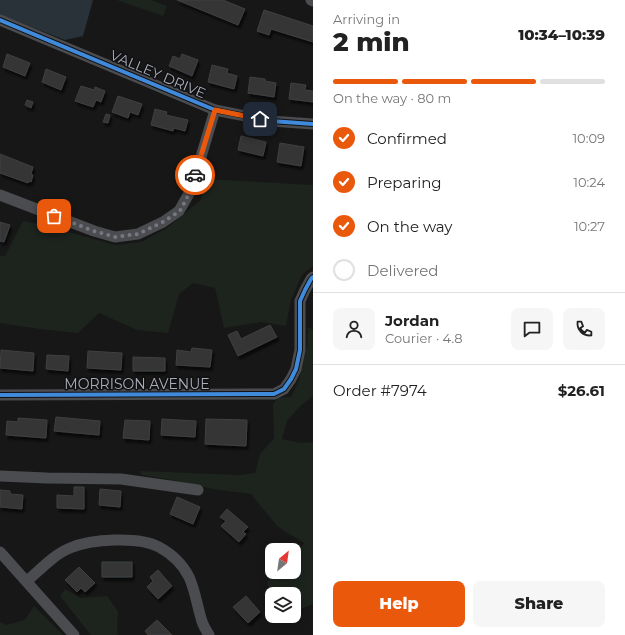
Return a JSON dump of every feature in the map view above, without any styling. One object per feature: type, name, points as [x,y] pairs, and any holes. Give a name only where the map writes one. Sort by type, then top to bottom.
[{"type":"street","name":"VALLEY DRIVE","points":[[0,20],[215,110],[271,121],[313,124]]},
{"type":"street","points":[[0,195],[94,231],[115,237],[138,234],[163,222],[180,211],[191,190],[215,110]]},
{"type":"street","name":"MORRISON AVENUE","points":[[0,395],[274,394],[284,389],[296,369],[300,350],[300,301],[304,290],[313,277]]},
{"type":"street","points":[[0,476],[120,479],[198,490]]},
{"type":"street","points":[[27,581],[54,557],[69,548],[88,542],[138,540],[159,547],[178,561],[189,577],[195,593],[201,620],[208,635]]},
{"type":"street","points":[[0,552],[74,635]]},
{"type":"shaded area","points":[[0,0],[93,0],[83,36],[65,40],[0,15]]},
{"type":"shaded area","points":[[117,0],[151,0],[167,6],[163,16]]},
{"type":"shaded area","points":[[206,179],[313,185],[313,266],[302,275],[291,300],[286,326],[261,322],[224,328],[215,288],[193,283],[179,294],[168,333],[137,330],[99,313],[78,333],[0,323],[0,256],[5,256],[23,221],[47,226],[115,245],[141,242],[167,228],[201,200]]},
{"type":"shaded area","points":[[308,327],[313,330],[313,396],[301,405],[287,421],[282,439],[300,443],[313,442],[313,604],[301,609],[301,587],[268,587],[267,582],[271,579],[301,579],[301,547],[304,543],[277,526],[251,494],[213,489],[142,475],[140,471],[239,475],[255,473],[260,454],[274,438],[273,404],[278,398],[291,397],[299,380],[307,346]]},
{"type":"shaded area","points":[[65,589],[80,598],[107,596],[118,611],[118,635],[91,635],[60,596]]},
{"type":"shaded area","points":[[34,606],[63,635],[0,635],[0,622],[7,625],[25,620]]},
{"type":"building","points":[[177,0],[223,0],[245,9],[238,25]]},
{"type":"building","points":[[264,10],[313,26],[313,42],[271,29],[269,35],[257,31]]},
{"type":"building","points":[[7,54],[30,63],[25,76],[3,67]]},
{"type":"building","points":[[182,54],[198,60],[192,76],[169,66],[173,56],[180,59]]},
{"type":"building","points":[[212,65],[228,69],[227,73],[237,76],[234,89],[208,82]]},
{"type":"building","points":[[46,69],[66,77],[61,90],[42,82]]},
{"type":"building","points":[[250,77],[265,79],[265,81],[276,83],[274,97],[248,93]]},
{"type":"building","points":[[291,83],[306,85],[305,90],[313,91],[313,102],[289,99]]},
{"type":"building","points":[[81,86],[94,90],[95,87],[105,91],[101,102],[96,100],[93,107],[75,101]]},
{"type":"building","points":[[118,96],[142,104],[138,115],[130,112],[128,118],[112,112]]},
{"type":"building","points":[[27,100],[33,102],[31,108],[25,105]]},
{"type":"building","points":[[155,109],[167,112],[166,115],[188,120],[185,131],[174,128],[173,131],[151,125]]},
{"type":"building","points":[[106,114],[110,115],[108,123],[103,122]]},
{"type":"building","points":[[241,136],[266,142],[263,156],[238,150]]},
{"type":"building","points":[[280,143],[304,147],[301,166],[277,162]]},
{"type":"building","points":[[0,154],[33,167],[31,182],[29,181],[28,183],[0,173]]},
{"type":"building","points":[[0,222],[10,225],[4,242],[0,241]]},
{"type":"building","points":[[270,325],[277,337],[238,356],[228,335],[237,331],[241,339]]},
{"type":"building","points":[[192,348],[212,350],[210,367],[176,365],[177,350],[191,352]]},
{"type":"building","points":[[1,350],[34,353],[33,371],[0,368]]},
{"type":"building","points":[[88,351],[122,353],[121,370],[87,368]]},
{"type":"building","points":[[47,355],[69,356],[68,371],[46,369]]},
{"type":"building","points":[[133,357],[165,358],[165,371],[133,371]]},
{"type":"building","points":[[56,417],[100,421],[99,435],[54,431]]},
{"type":"building","points":[[18,418],[47,420],[46,438],[6,435],[7,421],[18,422]]},
{"type":"building","points":[[162,419],[196,421],[195,437],[161,435]]},
{"type":"building","points":[[206,419],[247,420],[246,446],[205,444]]},
{"type":"building","points":[[125,420],[150,421],[149,440],[123,438]]},
{"type":"building","points":[[74,487],[84,487],[84,509],[57,508],[57,495],[74,496]]},
{"type":"building","points":[[100,489],[121,491],[120,507],[99,505]]},
{"type":"building","points":[[0,490],[10,491],[10,494],[23,495],[22,509],[0,507]]},
{"type":"building","points":[[177,497],[200,507],[193,524],[170,514]]},
{"type":"building","points":[[227,509],[248,527],[243,532],[246,534],[239,542],[221,526],[226,521],[220,517]]},
{"type":"building","points":[[102,562],[132,562],[132,577],[102,577]]},
{"type":"building","points":[[79,567],[95,583],[85,592],[81,588],[77,592],[65,580]]},
{"type":"building","points":[[158,570],[172,586],[158,599],[147,587],[153,581],[150,577]]},
{"type":"building","points":[[246,596],[260,612],[248,623],[233,607]]},
{"type":"building","points":[[157,620],[172,635],[148,635],[145,631]]},
{"type":"cycle path","points":[[0,20],[215,110],[271,121],[313,124]]},
{"type":"cycle path","points":[[0,395],[274,394],[284,389],[296,369],[300,350],[300,301],[313,277]]},
{"type":"way so far","points":[[54,216],[115,237],[138,234],[163,222],[180,211],[191,190],[195,175]]},
{"type":"route","points":[[195,175],[215,110],[260,119]]}]
